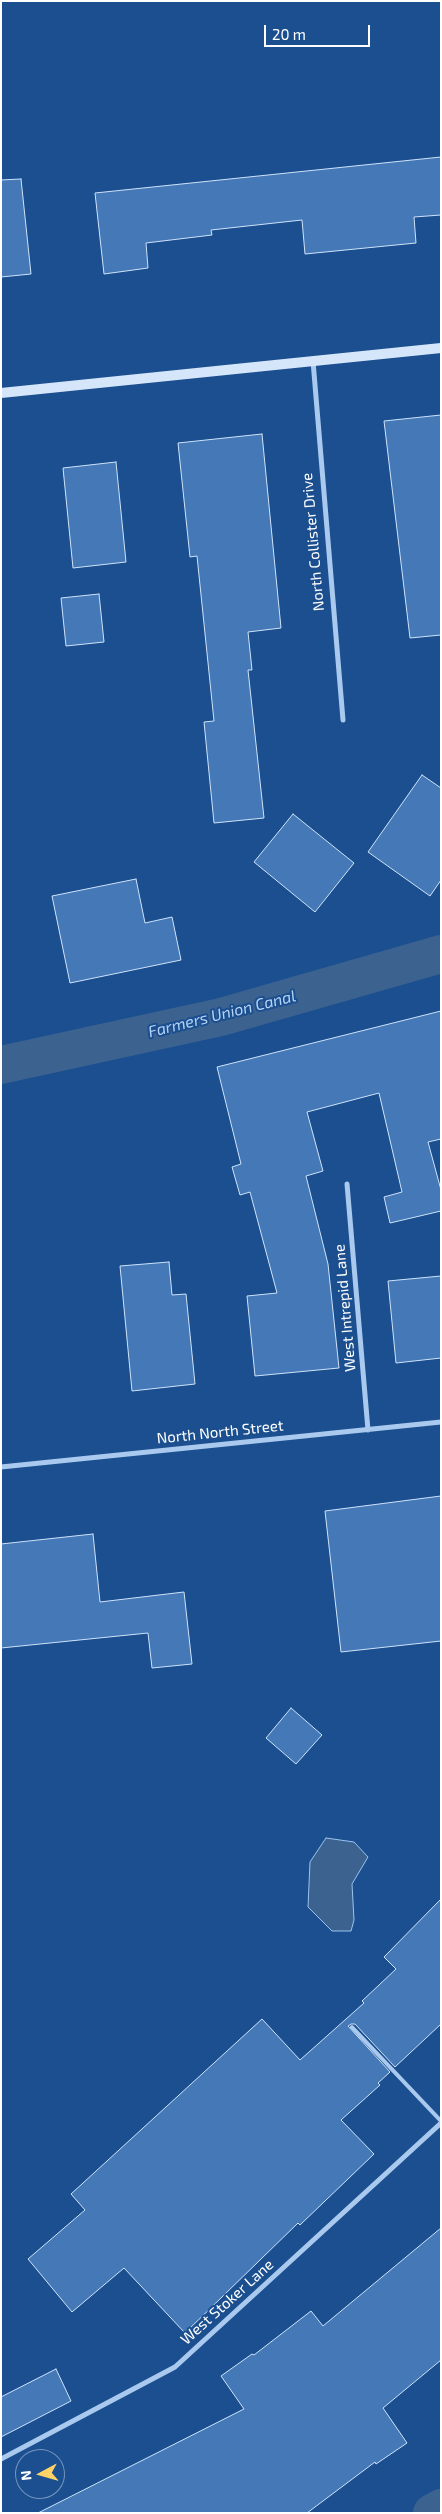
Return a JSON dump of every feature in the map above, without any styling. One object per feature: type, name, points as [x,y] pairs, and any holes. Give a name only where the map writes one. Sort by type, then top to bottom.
[{"type":"street","points":[[1,393],[441,348]]},
{"type":"street","name":"North Collister Drive","points":[[313,361],[342,720]]},
{"type":"street","name":"West Intrepid Lane","points":[[347,1184],[368,1430]]},
{"type":"street","name":"North North Street","points":[[1,1467],[441,1422]]},
{"type":"street","name":"West Stoker Lane","points":[[1,2459],[175,2367],[441,2122]]},
{"type":"lane","points":[[352,2027],[441,2122]]},
{"type":"water","points":[[326,1838],[354,1842],[368,1857],[352,1884],[354,1920],[351,1931],[332,1931],[308,1907],[310,1862]]},
{"type":"building","points":[[441,157],[441,215],[414,217],[416,243],[305,254],[302,220],[211,230],[212,235],[146,243],[148,268],[104,274],[95,193]]},
{"type":"building","points":[[21,179],[31,274],[1,277],[1,180]]},
{"type":"building","points":[[441,415],[441,635],[410,638],[384,421]]},
{"type":"building","points":[[262,434],[281,628],[248,632],[252,670],[248,670],[264,818],[214,823],[204,722],[214,721],[197,556],[190,557],[178,443]]},
{"type":"building","points":[[116,462],[126,562],[73,568],[63,468]]},
{"type":"building","points":[[99,594],[104,642],[66,646],[61,598]]},
{"type":"building","points":[[422,775],[441,788],[441,880],[430,896],[368,852]]},
{"type":"building","points":[[293,814],[354,863],[315,912],[254,862]]},
{"type":"building","points":[[136,879],[145,923],[172,917],[181,960],[70,983],[52,896]]},
{"type":"building","points":[[441,1011],[441,1139],[428,1142],[441,1190],[441,1211],[390,1223],[384,1197],[402,1192],[379,1093],[307,1112],[323,1171],[306,1176],[328,1264],[339,1368],[255,1376],[247,1296],[277,1293],[250,1192],[240,1195],[232,1167],[241,1164],[217,1067]]},
{"type":"building","points":[[169,1262],[172,1295],[186,1294],[195,1384],[132,1391],[120,1266]]},
{"type":"building","points":[[441,1276],[441,1358],[396,1363],[388,1281]]},
{"type":"building","points":[[441,1496],[441,1641],[341,1652],[325,1511]]},
{"type":"building","points":[[93,1534],[100,1602],[184,1592],[192,1664],[152,1668],[148,1633],[1,1648],[1,1544]]},
{"type":"building","points":[[291,1708],[322,1735],[296,1764],[266,1738]]},
{"type":"building","points":[[441,1899],[441,2024],[395,2067],[355,2024],[348,2026],[390,2072],[378,2083],[380,2085],[341,2120],[374,2154],[300,2225],[298,2223],[185,2333],[124,2268],[72,2312],[28,2259],[85,2210],[71,2194],[262,2019],[300,2060],[364,2003],[362,2001],[396,1969],[384,1957]]},
{"type":"building","points":[[441,2228],[441,2360],[383,2408],[407,2443],[376,2464],[375,2462],[307,2513],[38,2513],[244,2409],[221,2376],[252,2354],[254,2355],[311,2311],[323,2326]]},
{"type":"building","points":[[56,2369],[71,2401],[1,2437],[1,2397]]},
{"type":"waterway","name":"Farmers Union Canal","points":[[1,1065],[221,1017],[441,954]]},
{"type":"waterway","points":[[432,2513],[441,2508]]}]
